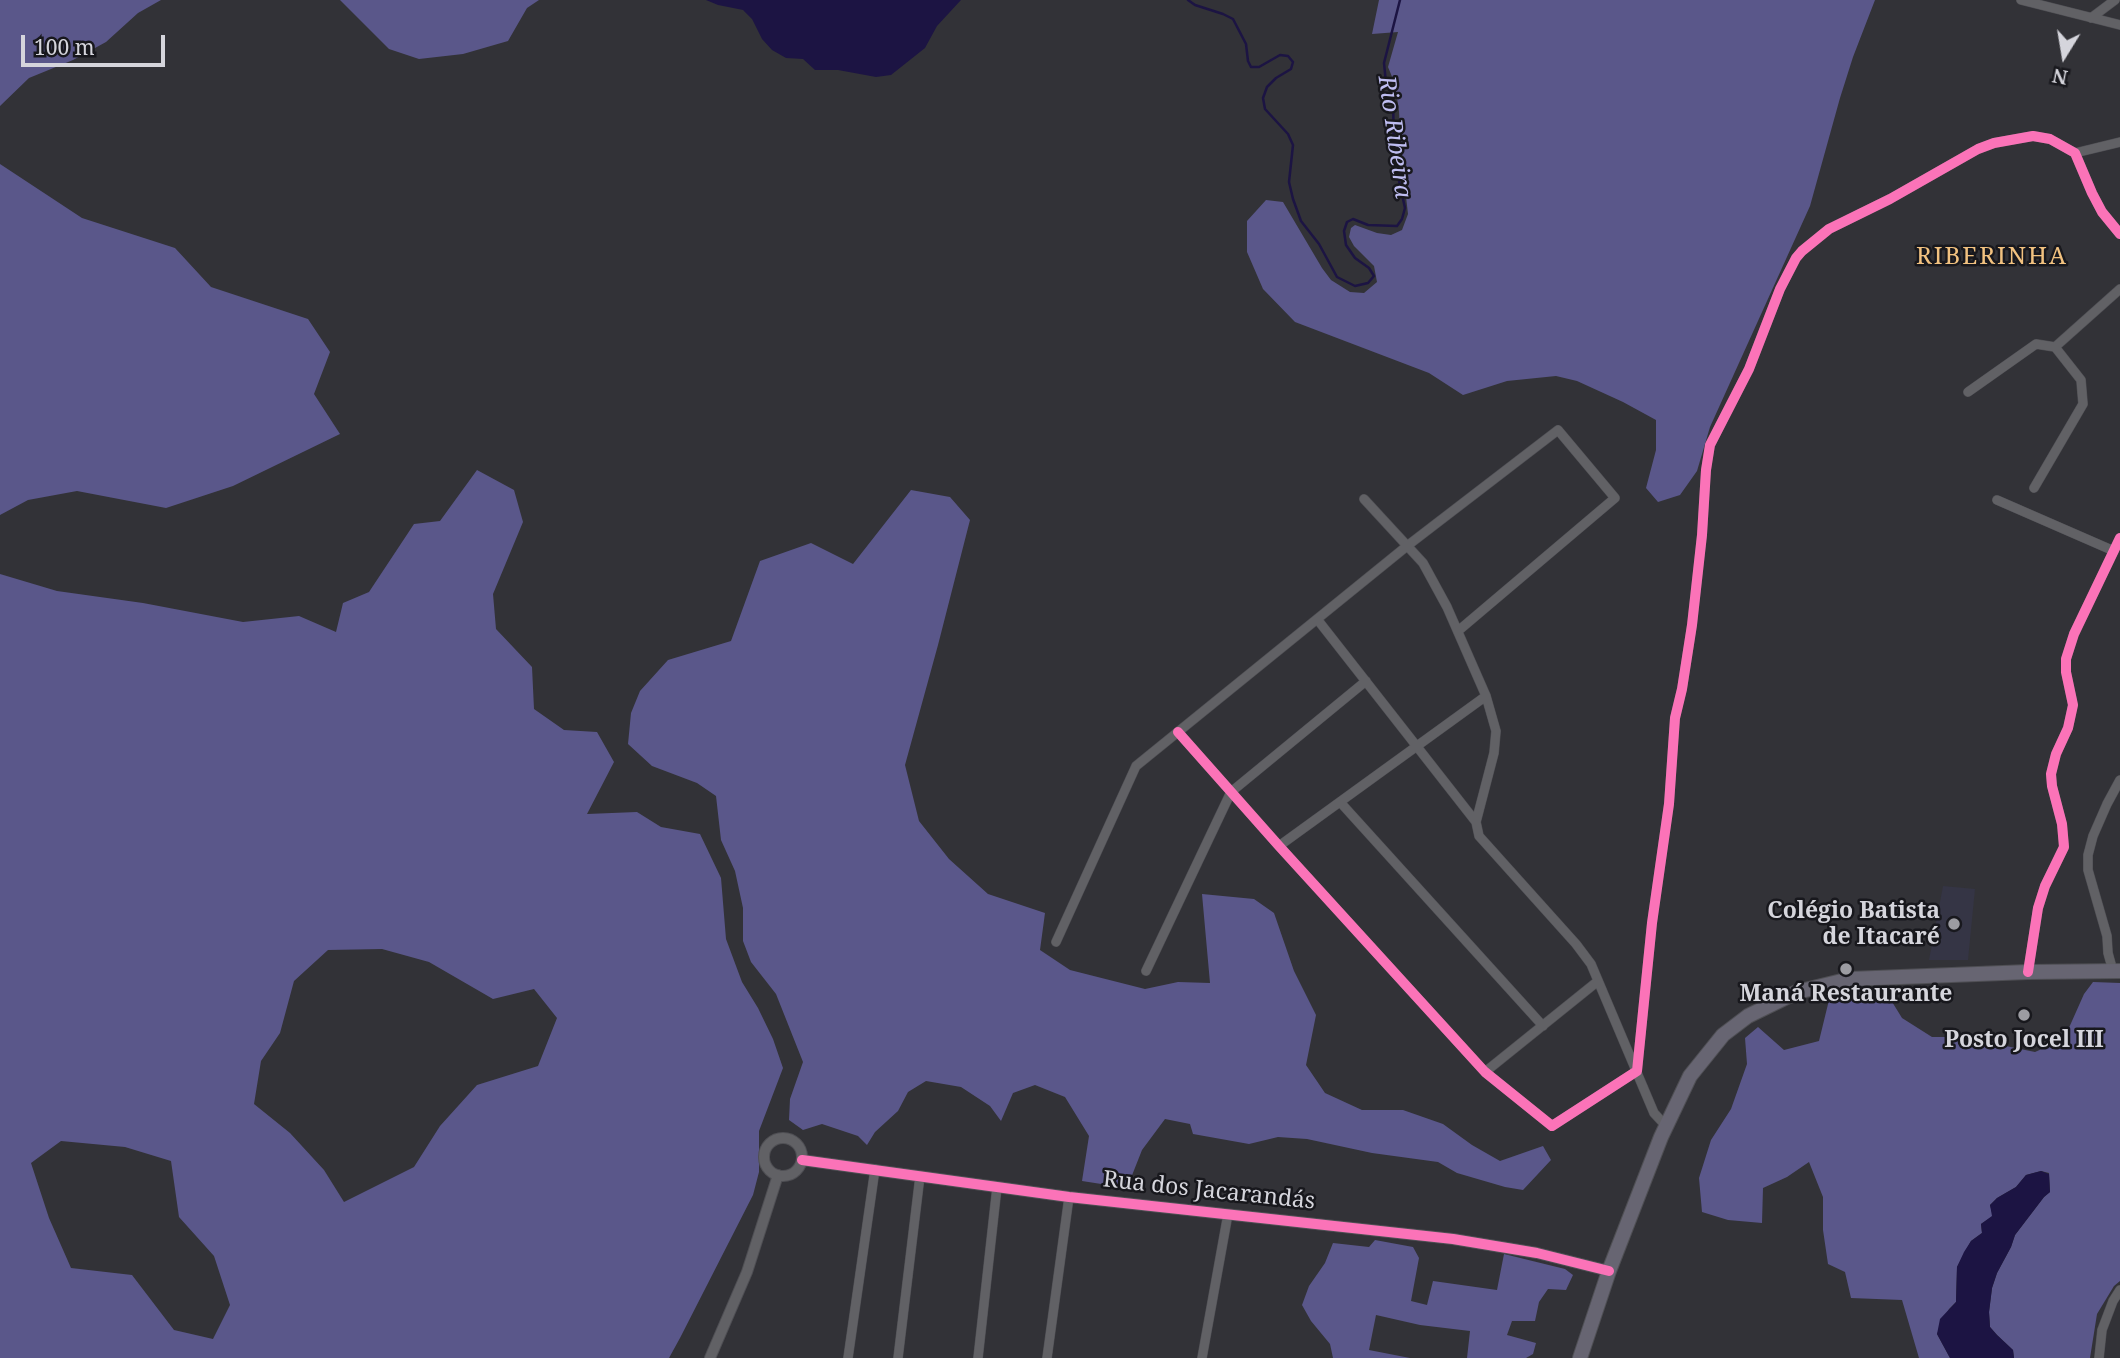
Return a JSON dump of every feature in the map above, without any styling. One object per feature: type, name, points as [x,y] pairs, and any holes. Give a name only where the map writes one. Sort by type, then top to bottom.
[{"type":"main road","points":[[1580,1358],[1609,1271],[1666,1126],[1690,1076],[1723,1035],[1748,1016],[1787,996],[1850,979],[2117,971]]},
{"type":"street","points":[[2021,0],[2120,25]]},
{"type":"street","points":[[2063,0],[2063,11]]},
{"type":"street","points":[[2091,18],[2115,0]]},
{"type":"street","points":[[1637,1071],[1651,923],[1669,804],[1675,718],[1682,689],[1696,587],[1710,445],[1749,369],[1780,289],[1802,251],[1829,229],[1902,193],[1978,149],[1994,143],[2033,136],[2050,139],[2075,153],[2097,203],[2120,234]]},
{"type":"street","points":[[2075,153],[2120,142]]},
{"type":"street","points":[[2055,346],[2120,289]]},
{"type":"street","points":[[1968,392],[2036,344],[2055,346],[2081,380],[2083,404],[2034,488]]},
{"type":"street","points":[[1056,942],[1136,766],[1407,546],[1558,430],[1615,498],[1458,631]]},
{"type":"street","points":[[1364,499],[1423,563],[1447,607],[1486,695],[1496,731],[1494,753],[1476,822]]},
{"type":"street","points":[[1997,500],[2114,551]]},
{"type":"street","points":[[2028,972],[2041,897],[2064,847],[2051,774],[2056,754],[2068,728],[2073,705],[2066,659],[2074,634],[2120,538]]},
{"type":"street","points":[[1317,619],[1476,822],[1479,836],[1591,964],[1654,1113],[1666,1126]]},
{"type":"street","points":[[1146,971],[1231,792],[1366,681]]},
{"type":"street","points":[[1279,846],[1486,695]]},
{"type":"street","points":[[1178,732],[1485,1072],[1552,1126],[1637,1071]]},
{"type":"street","points":[[2117,971],[2108,953],[2107,936],[2088,870],[2088,855],[2106,804],[2120,780]]},
{"type":"street","points":[[1340,802],[1543,1026]]},
{"type":"street","points":[[1485,1072],[1598,981]]},
{"type":"street","points":[[781,1137],[794,1140],[800,1147],[802,1160],[799,1167],[794,1173],[778,1175],[770,1171],[764,1160],[766,1147],[772,1140],[781,1137]]},
{"type":"street","name":"Rua dos Jacarandás","points":[[802,1160],[1069,1197],[1454,1239],[1537,1253],[1609,1271]]},
{"type":"street","points":[[848,1358],[875,1168]]},
{"type":"street","points":[[710,1358],[747,1272],[778,1175]]},
{"type":"street","points":[[898,1358],[920,1176]]},
{"type":"street","points":[[978,1358],[997,1187]]},
{"type":"street","points":[[1047,1358],[1069,1197]]},
{"type":"street","points":[[1202,1358],[1228,1214]]},
{"type":"street","points":[[2099,1358],[2102,1330],[2120,1290]]},
{"type":"shaded area","points":[[0,0],[161,0],[138,13],[106,42],[73,60],[29,78],[0,106]]},
{"type":"shaded area","points":[[340,0],[539,0],[527,8],[508,41],[463,54],[419,59],[389,49]]},
{"type":"shaded area","points":[[706,0],[961,0],[937,26],[925,48],[891,75],[876,77],[838,70],[815,70],[803,59],[786,58],[772,50],[762,39],[752,19],[743,10]]},
{"type":"shaded area","points":[[1379,0],[1875,0],[1840,98],[1810,206],[1710,427],[1697,471],[1680,495],[1658,502],[1646,488],[1656,450],[1656,420],[1623,402],[1577,381],[1556,376],[1507,381],[1463,395],[1429,373],[1295,322],[1263,289],[1247,252],[1247,221],[1266,200],[1283,202],[1322,268],[1331,280],[1350,292],[1364,293],[1377,282],[1374,266],[1349,237],[1351,228],[1355,225],[1391,235],[1402,230],[1408,214],[1399,111],[1395,84],[1388,67],[1398,32],[1372,34]]},
{"type":"shaded area","points":[[0,164],[82,218],[175,248],[211,287],[308,319],[330,352],[314,394],[340,434],[233,486],[166,508],[77,491],[28,500],[0,515]]},
{"type":"shaded area","points":[[477,470],[514,490],[523,522],[493,594],[496,629],[532,667],[534,709],[564,730],[597,732],[614,762],[587,814],[637,812],[661,827],[700,834],[721,878],[726,939],[742,982],[773,1039],[783,1068],[759,1131],[759,1172],[753,1195],[680,1338],[669,1358],[0,1358],[0,574],[57,591],[143,603],[243,622],[299,616],[336,632],[343,603],[369,592],[414,524],[440,521]],"holes":[[[382,949],[429,962],[493,999],[534,989],[557,1018],[538,1066],[477,1085],[440,1126],[414,1167],[344,1202],[324,1170],[290,1133],[254,1104],[261,1061],[280,1033],[294,981],[328,950]],[[61,1141],[125,1147],[171,1161],[179,1217],[214,1256],[230,1305],[213,1339],[174,1330],[132,1275],[71,1268],[49,1218],[31,1163]]]},
{"type":"shaded area","points":[[911,490],[950,497],[970,520],[905,765],[919,821],[949,859],[988,894],[1045,913],[1040,950],[1070,970],[1145,989],[1178,982],[1210,983],[1202,894],[1254,899],[1274,913],[1294,971],[1316,1015],[1306,1065],[1325,1093],[1362,1110],[1403,1110],[1443,1124],[1500,1161],[1543,1146],[1551,1160],[1523,1190],[1457,1173],[1438,1162],[1372,1153],[1307,1139],[1278,1137],[1249,1144],[1193,1134],[1190,1124],[1165,1119],[1142,1150],[1127,1188],[1082,1181],[1089,1136],[1065,1097],[1035,1085],[1013,1093],[1001,1121],[990,1106],[961,1087],[926,1081],[908,1092],[898,1111],[875,1132],[867,1145],[858,1136],[822,1124],[803,1130],[789,1120],[790,1099],[803,1062],[776,994],[751,962],[743,941],[743,908],[735,871],[721,840],[716,796],[697,783],[652,766],[628,744],[631,713],[640,691],[668,660],[731,641],[760,561],[811,543],[853,564]]},
{"type":"shaded area","name":"Colégio Batista de Itacaré","points":[[1943,886],[1975,889],[1968,960],[1929,960]]},
{"type":"shaded area","points":[[2093,982],[2120,983],[2120,1281],[2097,1314],[2090,1358],[2014,1358],[2013,1350],[1990,1327],[1992,1288],[1997,1273],[2015,1235],[2050,1192],[2049,1173],[2041,1171],[2026,1175],[2016,1187],[1990,1205],[1993,1216],[1981,1224],[1982,1233],[1971,1241],[1957,1267],[1956,1302],[1949,1309],[1937,1334],[1950,1358],[1919,1358],[1902,1300],[1851,1298],[1845,1272],[1828,1264],[1823,1230],[1823,1197],[1809,1162],[1787,1177],[1763,1188],[1762,1223],[1728,1220],[1702,1212],[1699,1178],[1711,1140],[1731,1109],[1747,1064],[1745,1038],[1758,1027],[1784,1050],[1819,1041],[1829,1000],[1886,992],[1902,1018],[1932,1037],[1963,1037],[1976,1033],[2001,1045],[2035,1052],[2064,1039],[2084,994]]},
{"type":"shaded area","points":[[2041,1171],[2049,1174],[2050,1192],[2015,1235],[1992,1288],[1990,1327],[2013,1350],[2014,1358],[1950,1358],[1937,1334],[1940,1319],[1956,1302],[1957,1267],[1964,1252],[1971,1241],[1982,1233],[1981,1224],[1992,1216],[1990,1205],[2016,1187],[2026,1175]]},
{"type":"shaded area","points":[[1375,1240],[1413,1247],[1419,1258],[1411,1301],[1427,1305],[1433,1281],[1497,1290],[1504,1254],[1565,1269],[1573,1275],[1566,1290],[1548,1289],[1539,1302],[1535,1321],[1512,1321],[1507,1335],[1536,1343],[1533,1354],[1526,1358],[1467,1358],[1470,1331],[1420,1325],[1376,1315],[1369,1350],[1410,1358],[1333,1358],[1330,1344],[1302,1305],[1309,1286],[1325,1263],[1333,1243],[1369,1247]]},
{"type":"waterway","name":"Rio Ribeira","points":[[1188,0],[1233,19],[1246,44],[1251,67],[1259,67],[1280,55],[1288,56],[1293,62],[1291,69],[1267,87],[1263,98],[1265,109],[1288,134],[1293,145],[1289,182],[1301,221],[1319,244],[1337,277],[1355,286],[1368,283],[1374,276],[1346,245],[1344,231],[1347,222],[1353,219],[1368,225],[1397,226],[1405,208],[1394,158],[1393,94],[1386,83],[1384,63],[1400,0]]},
{"type":"cycle path","points":[[1178,732],[1485,1072],[1552,1126],[1637,1071],[1652,923],[1669,804],[1675,718],[1692,625],[1710,445],[1749,369],[1780,289],[1796,258],[1829,229],[1890,199],[1978,149],[1994,143],[2033,136],[2050,139],[2075,153],[2102,212],[2120,234]]},
{"type":"cycle path","points":[[2028,972],[2038,908],[2045,886],[2064,847],[2051,774],[2056,754],[2068,728],[2073,705],[2066,659],[2074,634],[2120,538]]},
{"type":"cycle path","points":[[802,1160],[1069,1197],[1453,1239],[1537,1253],[1609,1271]]},
{"type":"place","name":"Colégio Batista de Itacaré","points":[[1954,924]]},
{"type":"place","name":"Maná Restaurante","points":[[1846,969]]},
{"type":"place","name":"Posto Jocel III","points":[[2024,1015]]},
{"type":"district","name":"RIBERINHA","points":[[1992,257]]}]
